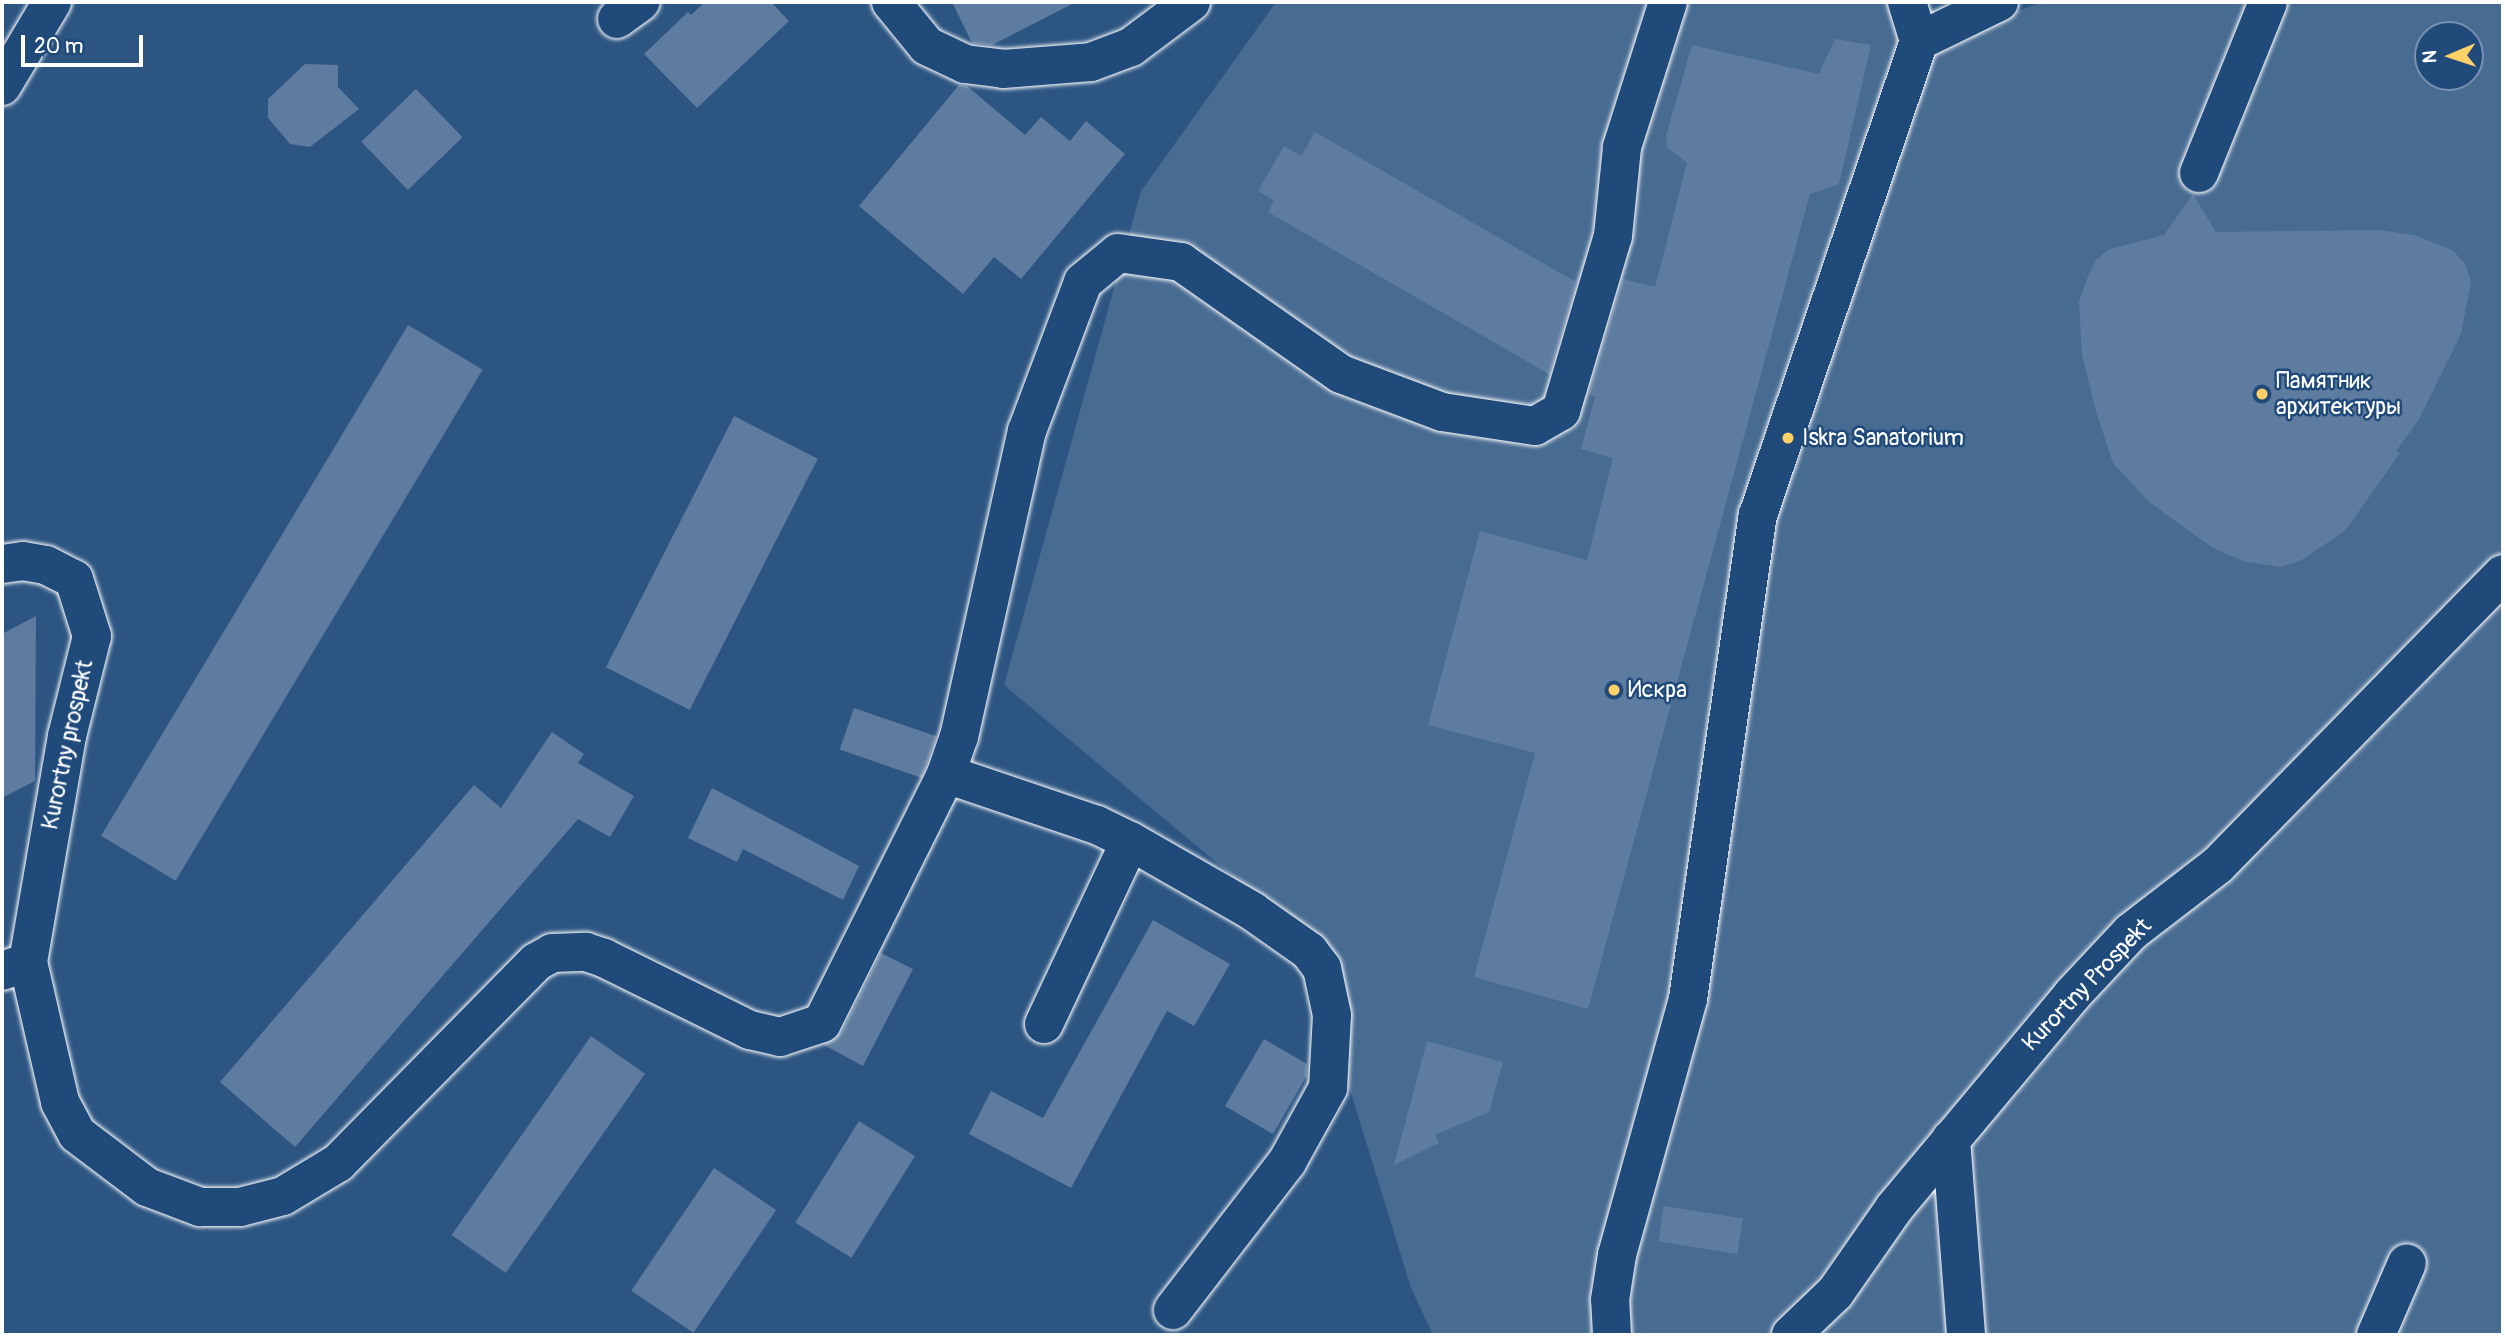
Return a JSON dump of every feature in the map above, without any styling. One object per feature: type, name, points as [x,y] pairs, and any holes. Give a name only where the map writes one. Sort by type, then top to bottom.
[{"type":"street","points":[[2,86],[52,2]]},
{"type":"street","points":[[891,2],[927,46],[965,64],[1003,69],[1091,62],[1131,47],[1191,2]]},
{"type":"street","points":[[15,966],[60,1102],[77,1134],[147,1187],[200,1207],[240,1208],[283,1196],[338,1163],[536,962],[552,953],[586,952],[604,958],[750,1030],[780,1037],[822,1023],[946,774],[959,737],[1027,430],[1083,282],[1118,253],[1181,262],[1341,374],[1443,412],[1535,426],[1561,411],[1613,236],[1622,147],[1668,2]]},
{"type":"street","points":[[1612,1335],[1610,1300],[1617,1255],[1688,999],[1758,514],[1919,41],[1908,2]]},
{"type":"street","points":[[1919,41],[1999,2]]},
{"type":"street","points":[[2199,173],[2268,2]]},
{"type":"street","name":"Kurortny prospekt","points":[[2,564],[23,561],[46,565],[74,579],[92,636],[15,966]]},
{"type":"street","name":"Kurortny Prospekt","points":[[1791,1335],[1835,1293],[1895,1207],[2071,995],[2131,932],[2218,866],[2503,574]]},
{"type":"street","points":[[946,774],[1097,825],[1130,841],[1252,911],[1309,951],[1329,986],[1332,1015],[1328,1088],[1316,1114],[1287,1162],[1172,1310]]},
{"type":"street","points":[[1044,1024],[1104,905],[1130,841]]},
{"type":"street","points":[[1951,1139],[1966,1335]]},
{"type":"street","points":[[2376,1335],[2407,1263]]},
{"type":"shaded area","name":"Iskra Sanatorium","points":[[1276,2],[1910,2],[1924,45],[2042,2],[2503,2],[2503,1335],[1433,1335],[1411,1288],[1302,934],[1004,685],[1141,191]]},
{"type":"building","points":[[705,2],[771,2],[789,21],[697,108],[644,54],[688,12],[691,15]]},
{"type":"building","points":[[952,2],[1076,2],[992,45],[972,43]]},
{"type":"building","name":"Искра","points":[[1835,39],[1871,45],[1839,184],[1810,194],[1588,1009],[1474,977],[1535,753],[1428,725],[1480,531],[1587,560],[1613,458],[1581,449],[1595,397],[1589,394],[1623,279],[1655,287],[1687,163],[1667,147],[1666,136],[1692,45],[1819,74]]},
{"type":"building","points":[[305,64],[338,65],[338,87],[359,109],[310,147],[290,144],[268,118],[268,99]]},
{"type":"building","points":[[959,85],[967,86],[1025,135],[1041,117],[1070,141],[1086,121],[1125,154],[1021,279],[994,257],[963,294],[859,206]]},
{"type":"building","points":[[416,89],[463,137],[408,190],[361,142]]},
{"type":"building","points":[[1315,132],[1576,282],[1549,374],[1268,212],[1274,200],[1258,191],[1284,146],[1301,156]]},
{"type":"building","name":"Памятник архитектуры","points":[[2193,194],[2216,232],[2379,230],[2414,235],[2452,250],[2465,263],[2471,282],[2461,334],[2418,421],[2396,451],[2400,453],[2345,531],[2300,561],[2280,567],[2243,561],[2213,548],[2149,502],[2113,463],[2095,408],[2082,355],[2079,302],[2096,260],[2110,249],[2164,235]]},
{"type":"building","points":[[408,325],[483,370],[176,881],[101,836]]},
{"type":"building","points":[[734,416],[818,459],[690,710],[606,667]]},
{"type":"building","points":[[36,616],[35,781],[2,798],[2,634]]},
{"type":"building","points":[[854,708],[936,736],[922,778],[840,750]]},
{"type":"building","points":[[552,732],[584,754],[578,763],[634,796],[610,837],[578,819],[295,1147],[220,1082],[474,785],[501,808]]},
{"type":"building","points":[[712,788],[859,866],[843,900],[743,849],[737,862],[688,838]]},
{"type":"building","points":[[1153,920],[1230,964],[1194,1026],[1167,1011],[1071,1188],[969,1134],[991,1091],[1043,1118]]},
{"type":"building","points":[[881,953],[913,969],[863,1066],[824,1045],[841,1033]]},
{"type":"building","points":[[591,1036],[645,1074],[506,1273],[452,1235]]},
{"type":"building","points":[[1264,1039],[1307,1064],[1307,1075],[1273,1134],[1225,1106]]},
{"type":"building","points":[[1427,1041],[1503,1062],[1489,1112],[1435,1135],[1439,1143],[1394,1165]]},
{"type":"building","points":[[859,1121],[915,1156],[851,1258],[795,1223]]},
{"type":"building","points":[[714,1168],[776,1210],[693,1333],[631,1291]]},
{"type":"building","points":[[1664,1206],[1743,1219],[1737,1254],[1658,1242]]},
{"type":"place","name":"Памятник архитектуры","points":[[2262,394]]},
{"type":"place","name":"Iskra Sanatorium","points":[[1788,438]]},
{"type":"place","name":"Искра","points":[[1614,690]]}]
